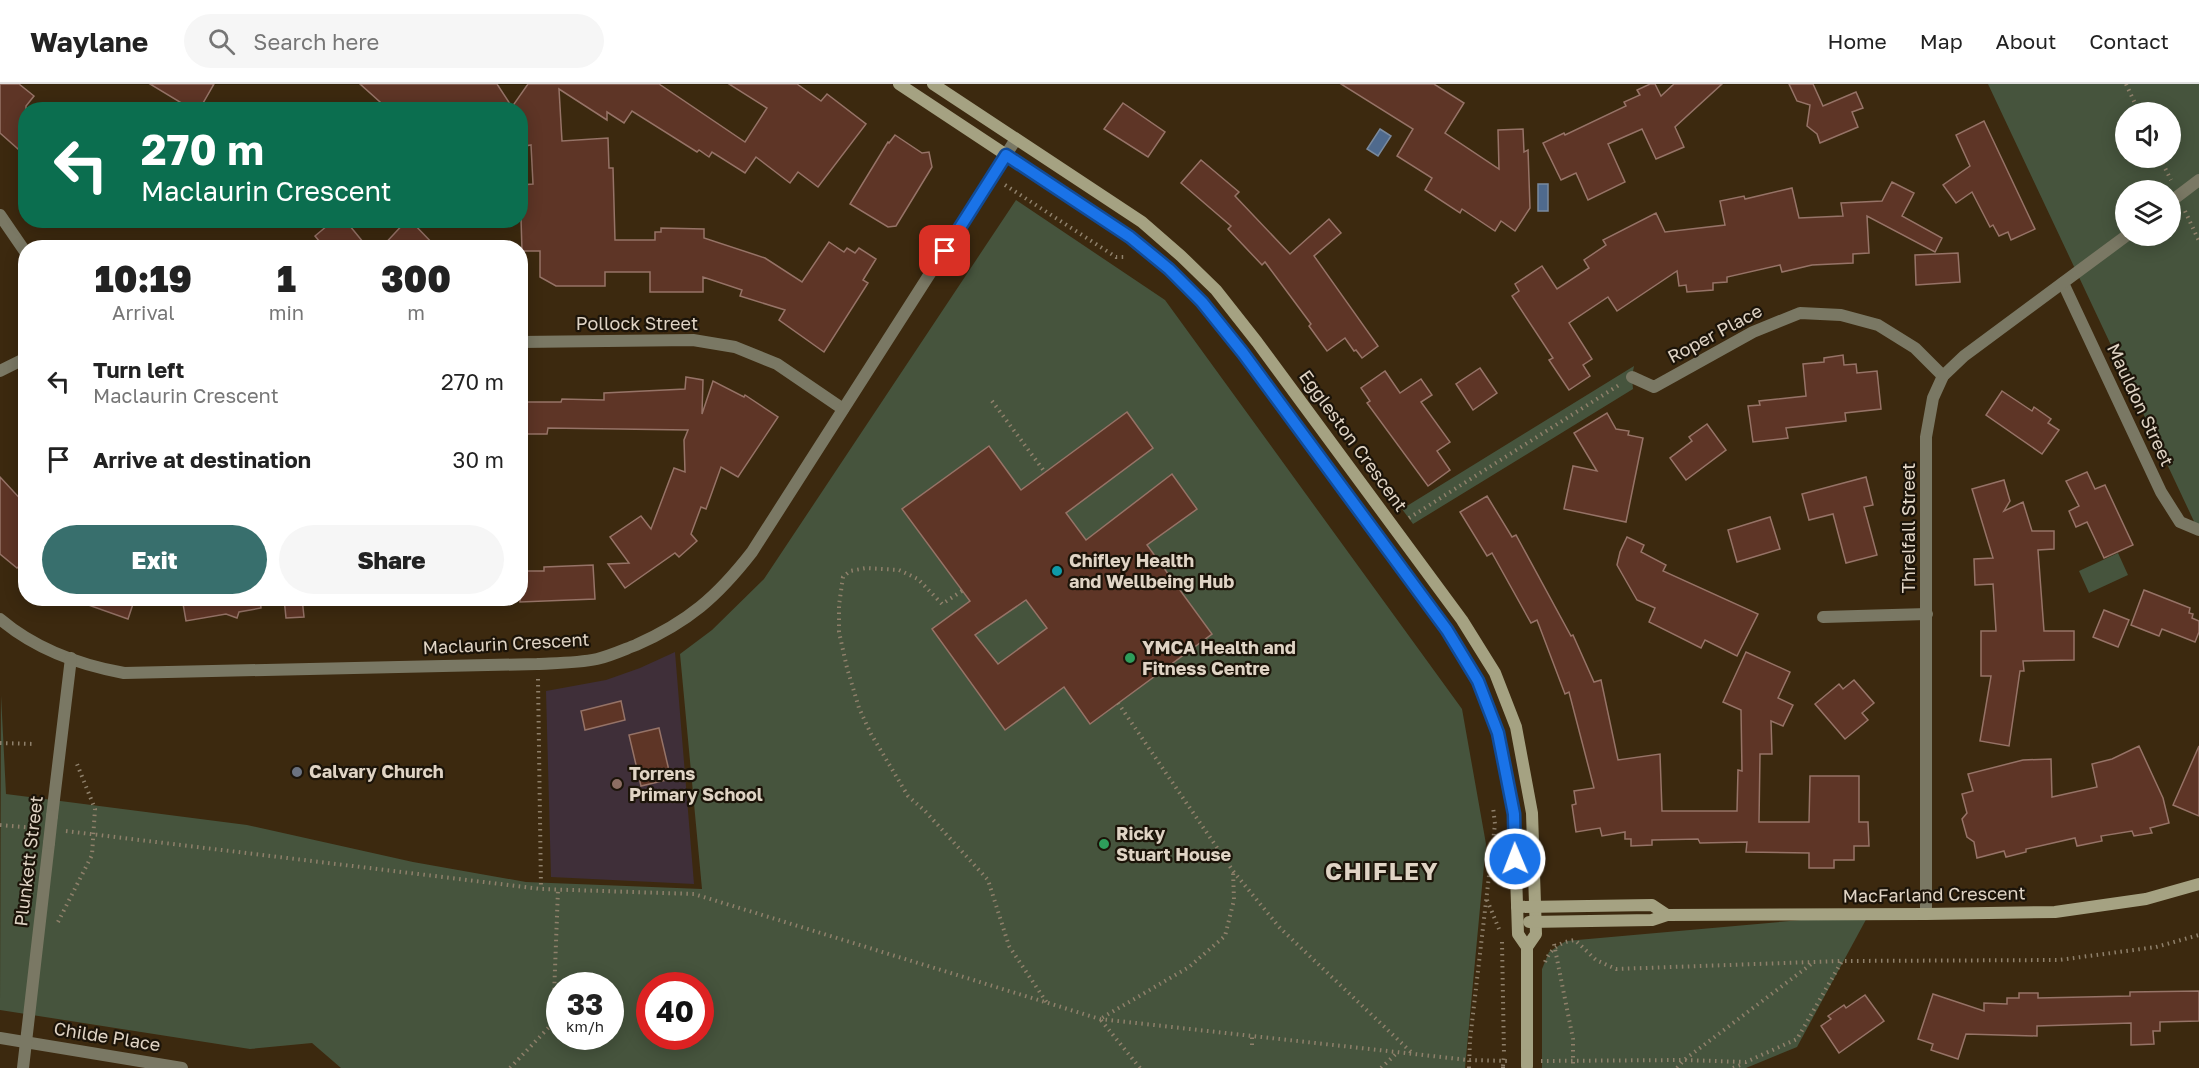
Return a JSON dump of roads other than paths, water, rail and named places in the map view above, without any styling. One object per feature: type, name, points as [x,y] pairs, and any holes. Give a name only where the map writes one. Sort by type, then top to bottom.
[{"type":"street","name":"Eggleston Crescent","points":[[899,84],[1130,237],[1169,269],[1202,302],[1243,353],[1447,630],[1478,681],[1498,733],[1514,814],[1518,934],[1527,947]]},
{"type":"street","name":"Eggleston Crescent","points":[[933,84],[1142,222],[1216,290],[1462,620],[1495,673],[1516,727],[1533,813],[1536,934],[1527,947],[1527,1062]]},
{"type":"street","name":"Maclaurin Crescent","points":[[0,619],[46,648],[92,667],[124,673],[537,664],[597,659],[661,633],[698,610],[729,581],[752,552],[1016,139]]},
{"type":"street","points":[[2181,194],[2199,180]]},
{"type":"street","points":[[0,215],[18,241]]},
{"type":"street","name":"Threlfall Street","points":[[1926,914],[1926,437],[1933,399],[1943,376],[1964,356],[2115,244]]},
{"type":"street","name":"Mauldon Street","points":[[2062,283],[2161,492],[2181,522],[2199,530]]},
{"type":"street","name":"Roper Place","points":[[1632,377],[1654,387],[1753,332],[1800,313],[1841,315],[1878,325],[1915,348],[1943,376]]},
{"type":"street","name":"Pollock Street","points":[[528,342],[693,340],[735,347],[777,364],[843,409]]},
{"type":"street","points":[[0,371],[18,362]]},
{"type":"street","points":[[1823,616],[1927,614]]},
{"type":"street","name":"Plunkett Street","points":[[23,1068],[71,658]]},
{"type":"street","name":"MacFarland Crescent","points":[[1518,922],[1653,920],[1667,915],[2055,912],[2146,899],[2199,884]]},
{"type":"street","name":"MacFarland Crescent","points":[[1517,907],[1652,905],[1667,915]]},
{"type":"street","name":"Childe Place","points":[[0,1038],[182,1068]]},
{"type":"water","points":[[1380,129],[1391,136],[1378,156],[1367,149]]},
{"type":"water","points":[[1538,184],[1548,184],[1548,211],[1538,211]]},
{"type":"place","name":"Chifley Health and Wellbeing Hub","points":[[1057,571]]},
{"type":"place","name":"YMCA Health and Fitness Centre","points":[[1130,658]]},
{"type":"place","name":"Calvary Church","points":[[297,772]]},
{"type":"place","name":"Torrens Primary School","points":[[617,784]]},
{"type":"place","name":"Ricky Stuart House","points":[[1104,844]]},
{"type":"district","name":"CHIFLEY","points":[[1382,872]]}]
